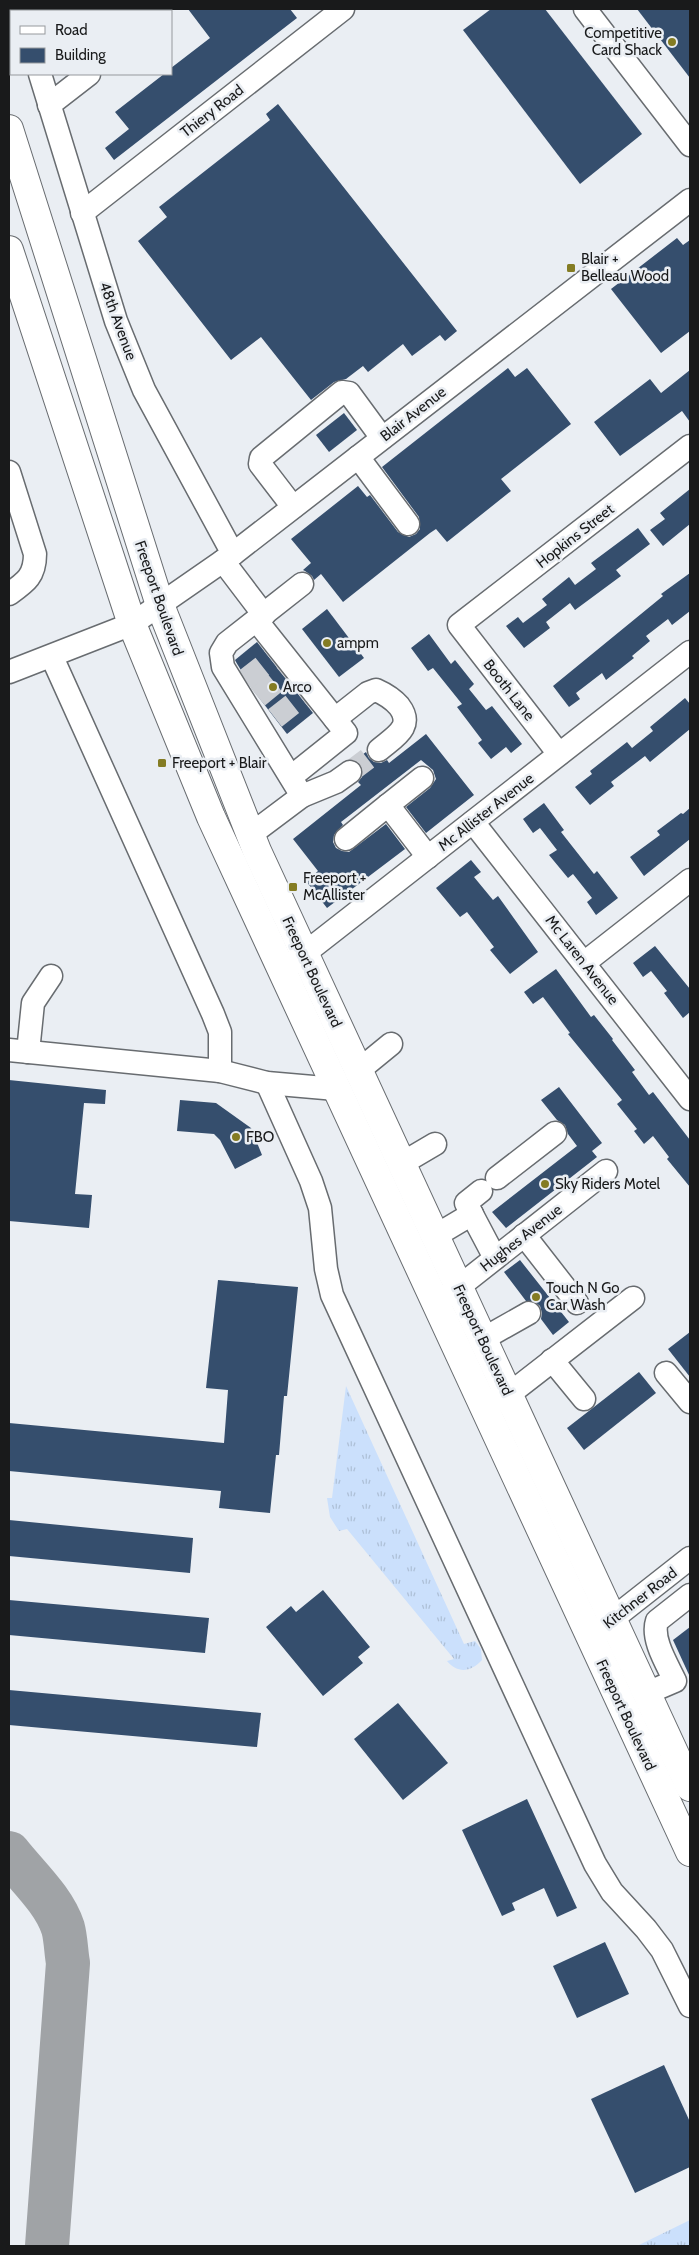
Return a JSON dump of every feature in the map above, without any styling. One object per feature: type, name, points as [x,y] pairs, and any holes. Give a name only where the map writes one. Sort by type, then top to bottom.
[{"type":"main road","name":"Freeport Boulevard","points":[[9,129],[160,605],[250,835],[303,954],[690,1787]]},
{"type":"main road","name":"Freeport Boulevard","points":[[9,250],[132,624],[211,817],[690,1852]]},
{"type":"street","name":"Thiery Road","points":[[82,213],[343,9]]},
{"type":"street","points":[[585,9],[683,121],[690,145]]},
{"type":"street","name":"48th Avenue","points":[[40,75],[116,321],[144,390],[284,663],[307,692],[335,719]]},
{"type":"street","points":[[49,105],[88,75]]},
{"type":"street","name":"Blair Avenue","points":[[9,672],[52,657],[132,624],[160,605],[228,557],[690,200]]},
{"type":"street","points":[[293,507],[260,464],[261,458],[342,392],[349,393],[382,438]]},
{"type":"street","name":"Hopkins Street","points":[[459,625],[690,446]]},
{"type":"street","points":[[358,457],[408,524]]},
{"type":"street","points":[[9,472],[34,554],[35,567],[27,581],[9,594]]},
{"type":"street","points":[[302,584],[227,643],[221,653],[223,667],[246,693],[268,724],[290,777],[302,796]]},
{"type":"street","name":"Booth Lane","points":[[459,625],[559,754]]},
{"type":"street","name":"Mc Allister Avenue","points":[[282,971],[690,652]]},
{"type":"street","points":[[52,657],[213,1014],[220,1032],[220,1071]]},
{"type":"street","points":[[290,777],[346,733],[335,719],[368,693],[376,690],[384,693],[395,702],[404,714],[406,721],[404,728],[379,750]]},
{"type":"street","points":[[250,835],[302,796],[336,782],[350,772]]},
{"type":"street","points":[[346,839],[422,778]]},
{"type":"street","points":[[388,805],[428,857]]},
{"type":"street","name":"Mc Laren Avenue","points":[[473,822],[690,1098]]},
{"type":"street","points":[[584,963],[690,880]]},
{"type":"street","points":[[51,976],[33,1004],[18,1051],[220,1071],[267,1083],[336,1089]]},
{"type":"street","points":[[358,1071],[391,1044]]},
{"type":"street","points":[[267,1083],[311,1181],[320,1208],[328,1278],[332,1294],[353,1340],[595,1864],[612,1892],[646,1929],[662,1950],[690,2006]]},
{"type":"street","points":[[495,1258],[466,1203],[554,1133]]},
{"type":"street","points":[[401,1164],[435,1144]]},
{"type":"street","name":"Hughes Avenue","points":[[436,1305],[606,1171]]},
{"type":"street","points":[[434,1236],[472,1214]]},
{"type":"street","points":[[524,1235],[577,1303]]},
{"type":"street","points":[[483,1406],[508,1394],[633,1298]]},
{"type":"street","points":[[483,1340],[529,1313]]},
{"type":"street","points":[[552,1360],[584,1399]]},
{"type":"street","points":[[666,1373],[690,1402]]},
{"type":"street","points":[[682,1564],[690,1590]]},
{"type":"street","name":"Kitchner Road","points":[[590,1637],[682,1564]]},
{"type":"street","points":[[647,1694],[674,1681],[656,1638],[655,1627],[657,1621],[690,1595]]},
{"type":"green space","points":[[346,1386],[464,1644],[475,1641],[481,1649],[482,1660],[469,1669],[460,1670],[447,1661],[454,1659],[347,1529],[339,1531],[330,1517],[327,1498],[332,1498]]},
{"type":"green space","points":[[690,2220],[690,2246],[639,2246],[639,2245]]},
{"type":"building","points":[[188,9],[290,9],[297,18],[114,160],[105,148],[129,129],[115,112],[163,75],[172,75],[172,67],[210,38]]},
{"type":"building","points":[[491,9],[545,9],[642,134],[580,184],[463,30]]},
{"type":"building","points":[[637,9],[690,9],[690,78]]},
{"type":"building","points":[[278,104],[457,331],[445,341],[440,335],[412,356],[403,344],[368,372],[363,366],[346,379],[334,382],[311,400],[261,337],[231,360],[138,241],[167,217],[159,207],[270,120],[266,114]]},
{"type":"building","points":[[677,238],[683,245],[690,240],[690,331],[661,353],[611,289]]},
{"type":"building","points":[[508,368],[515,377],[527,368],[571,424],[501,479],[511,491],[447,542],[436,529],[343,602],[321,574],[314,580],[312,576],[303,570],[311,563],[291,539],[358,486],[367,497],[370,495],[398,532],[409,537],[416,534],[420,529],[419,517],[382,467]]},
{"type":"building","points":[[690,370],[690,422],[682,411],[620,456],[594,422],[650,379],[661,393]]},
{"type":"building","points":[[344,413],[357,430],[329,452],[316,435]]},
{"type":"building","points":[[690,489],[690,524],[663,546],[650,530],[665,519],[660,513]]},
{"type":"building","points":[[638,528],[650,544],[616,570],[621,576],[575,610],[570,603],[546,622],[550,628],[524,648],[506,626],[518,617],[523,623],[547,605],[542,599],[569,577],[575,585],[596,569],[591,563]]},
{"type":"building","points":[[690,573],[690,611],[672,625],[668,619],[646,636],[650,641],[632,656],[634,658],[606,680],[602,673],[576,693],[580,699],[569,707],[553,686],[663,596],[661,594]]},
{"type":"building","points":[[327,609],[364,658],[339,677],[302,629]]},
{"type":"building","points":[[429,634],[451,664],[455,660],[474,684],[469,689],[486,710],[492,706],[522,744],[511,753],[506,747],[491,759],[478,743],[482,740],[457,707],[462,704],[433,668],[428,671],[411,648]]},
{"type":"building","points":[[257,642],[313,713],[287,734],[253,690],[235,660]]},
{"type":"building","points":[[685,698],[690,704],[690,729],[650,762],[645,756],[611,782],[614,786],[590,805],[575,787],[592,774],[590,771],[627,742],[632,748],[653,731],[650,727]]},
{"type":"building","points":[[426,734],[474,795],[426,833],[406,807],[430,788],[436,779],[433,770],[421,760],[341,822],[343,825],[334,835],[333,842],[336,848],[342,851],[349,852],[386,824],[405,849],[327,908],[306,881],[318,871],[293,839],[361,785],[358,782],[362,777],[363,770],[355,760],[366,752],[374,762],[381,763],[387,760],[389,763]]},
{"type":"building","points":[[544,803],[564,830],[561,832],[594,874],[597,871],[618,898],[596,915],[587,902],[592,898],[573,874],[568,878],[549,855],[557,850],[540,828],[533,833],[523,819]]},
{"type":"building","points":[[690,808],[690,839],[644,876],[630,857],[660,835],[657,831]]},
{"type":"building","points":[[471,860],[481,872],[474,877],[493,900],[498,896],[538,952],[510,974],[490,950],[494,947],[467,912],[460,917],[436,888]]},
{"type":"building","points":[[655,946],[690,989],[690,1012],[683,1018],[664,993],[667,991],[651,971],[643,977],[633,963]]},
{"type":"building","points":[[556,969],[591,1017],[594,1015],[613,1039],[635,1070],[632,1072],[649,1095],[653,1092],[690,1140],[690,1187],[667,1159],[669,1157],[653,1136],[644,1144],[634,1131],[637,1129],[617,1104],[622,1100],[568,1034],[570,1033],[543,997],[533,1004],[524,992]]},
{"type":"building","points":[[9,1080],[106,1090],[105,1104],[84,1103],[75,1194],[92,1195],[89,1228],[9,1221]]},
{"type":"building","name":"Sky Riders Motel","points":[[559,1087],[602,1143],[592,1151],[597,1157],[506,1228],[492,1212],[577,1146],[568,1134],[565,1125],[557,1120],[541,1100]]},
{"type":"building","name":"FBO","points":[[180,1100],[216,1103],[251,1128],[262,1155],[235,1169],[220,1140],[214,1134],[177,1131]]},
{"type":"building","name":"Touch N Go Car Wash","points":[[520,1260],[569,1322],[553,1335],[541,1319],[540,1306],[535,1302],[526,1301],[504,1272]]},
{"type":"building","points":[[218,1280],[298,1287],[287,1396],[284,1396],[279,1455],[276,1455],[270,1513],[219,1508],[221,1491],[9,1471],[9,1423],[224,1443],[228,1390],[206,1388]]},
{"type":"building","points":[[690,1332],[690,1377],[668,1349]]},
{"type":"building","points":[[639,1372],[656,1393],[584,1450],[567,1428]]},
{"type":"building","points":[[9,1520],[193,1538],[190,1573],[9,1556]]},
{"type":"building","points":[[323,1590],[370,1647],[358,1657],[363,1663],[323,1696],[266,1627],[291,1606],[296,1612]]},
{"type":"building","points":[[9,1600],[209,1618],[205,1653],[9,1635]]},
{"type":"building","points":[[690,1627],[690,1677],[673,1640]]},
{"type":"building","points":[[9,1690],[261,1713],[257,1747],[9,1725]]},
{"type":"building","points":[[398,1703],[448,1763],[403,1800],[354,1739]]},
{"type":"building","points":[[527,1799],[577,1908],[557,1917],[544,1888],[512,1903],[515,1910],[502,1916],[462,1830]]},
{"type":"building","points":[[605,1942],[629,1994],[577,2018],[553,1966]]},
{"type":"building","points":[[664,2065],[690,2122],[690,2167],[635,2193],[591,2099]]},
{"type":"taxiway","points":[[9,1853],[47,1898],[59,1918],[64,1932],[68,1963],[47,2246]]},
{"type":"tunnel","points":[[245,680],[273,658]]},
{"type":"tunnel","points":[[258,697],[286,674]]},
{"type":"tunnel","points":[[275,718],[303,696]]},
{"type":"tunnel","points":[[350,772],[379,750]]},
{"type":"place","name":"Competitive Card Shack","points":[[672,42]]},
{"type":"place","name":"Blair + Belleau Wood","points":[[571,268]]},
{"type":"place","name":"ampm","points":[[327,643]]},
{"type":"place","name":"Arco","points":[[273,687]]},
{"type":"place","name":"Freeport + Blair","points":[[162,763]]},
{"type":"place","name":"Freeport + McAllister","points":[[293,887]]},
{"type":"place","name":"FBO","points":[[236,1137]]},
{"type":"place","name":"Sky Riders Motel","points":[[545,1184]]},
{"type":"place","name":"Touch N Go Car Wash","points":[[536,1297]]}]
